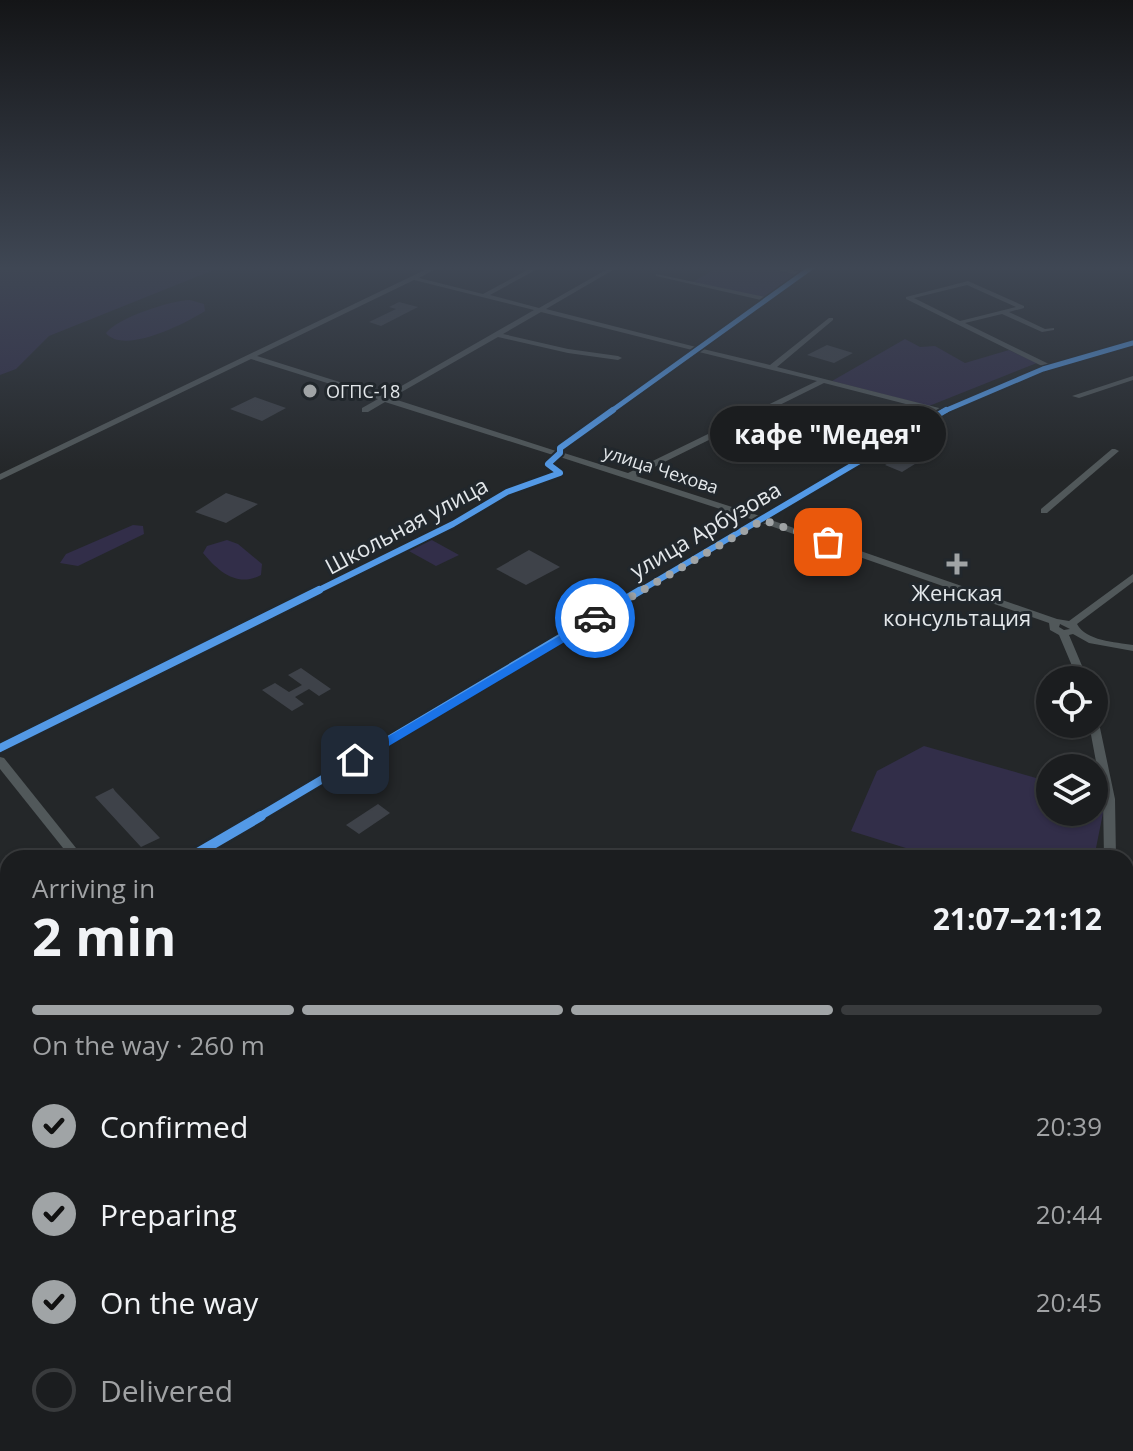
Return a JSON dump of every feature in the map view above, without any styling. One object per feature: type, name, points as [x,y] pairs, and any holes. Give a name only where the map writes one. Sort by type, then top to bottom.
[{"type":"street","points":[[0,477],[297,335]]},
{"type":"street","points":[[365,410],[498,335],[568,351],[618,358]]},
{"type":"street","points":[[639,335],[944,411]]},
{"type":"street","name":"Школьная улица","points":[[0,748],[489,506],[507,492],[560,473],[548,464],[560,453],[560,448],[720,335]]},
{"type":"street","points":[[771,368],[812,335]]},
{"type":"street","points":[[982,335],[1050,367]]},
{"type":"street","name":"улица Арбузова","points":[[203,850],[944,411],[1050,367],[1133,343]]},
{"type":"street","name":"улица Чехова","points":[[252,357],[763,520],[1057,622],[1054,628],[1070,629]]},
{"type":"street","points":[[1076,396],[1133,378]]},
{"type":"street","points":[[629,476],[823,381]]},
{"type":"street","points":[[1044,511],[1115,451]]},
{"type":"street","points":[[1070,629],[1133,577]]},
{"type":"street","points":[[1070,629],[1093,641],[1133,648]]},
{"type":"street","points":[[1070,629],[1079,666]]},
{"type":"street","points":[[1097,738],[1109,799],[1110,850]]},
{"type":"street","points":[[0,761],[72,850]]},
{"type":"shaded area","points":[[0,335],[52,335],[16,369],[0,375]]},
{"type":"shaded area","points":[[108,335],[155,335],[126,341]]},
{"type":"shaded area","points":[[905,339],[920,347],[935,346],[965,363],[1009,350],[1037,363],[929,406],[832,381]]},
{"type":"shaded area","points":[[133,525],[143,526],[144,534],[78,566],[60,563],[66,554]]},
{"type":"shaded area","points":[[430,539],[459,555],[436,566],[407,550]]},
{"type":"shaded area","points":[[227,540],[238,544],[262,564],[261,575],[244,580],[229,576],[203,553],[207,546]]},
{"type":"shaded area","points":[[924,746],[1036,778],[1036,826],[1100,826],[1096,850],[912,850],[851,831],[877,771]]},
{"type":"building","points":[[827,345],[853,353],[834,363],[807,355]]},
{"type":"building","points":[[255,397],[286,408],[262,421],[230,409]]},
{"type":"building","points":[[882,404],[905,413],[889,422],[865,412]]},
{"type":"building","points":[[906,452],[923,459],[902,472],[885,465]]},
{"type":"building","points":[[226,493],[258,504],[226,523],[195,512]]},
{"type":"building","points":[[529,550],[560,567],[526,585],[496,569]]},
{"type":"building","points":[[301,668],[331,689],[319,696],[309,689],[295,697],[304,704],[292,711],[262,690],[275,683],[289,692],[302,685],[288,675]]},
{"type":"building","points":[[113,788],[160,838],[141,847],[95,797]]},
{"type":"building","points":[[378,804],[390,813],[359,834],[346,825]]},
{"type":"cycle path","points":[[0,748],[453,524],[507,492],[560,473],[548,464],[560,453],[560,448],[718,335]]},
{"type":"cycle path","points":[[203,850],[944,411],[1043,369],[1133,343]]},
{"type":"way so far","points":[[595,618],[763,520],[828,542]]},
{"type":"place","name":"ОГПС-18","points":[[310,391]]},
{"type":"place","name":"кафе \"Медея\"","points":[[828,542]]},
{"type":"place","name":"Женская консультация","points":[[957,564]]},
{"type":"route","points":[[355,760],[595,618]]}]
